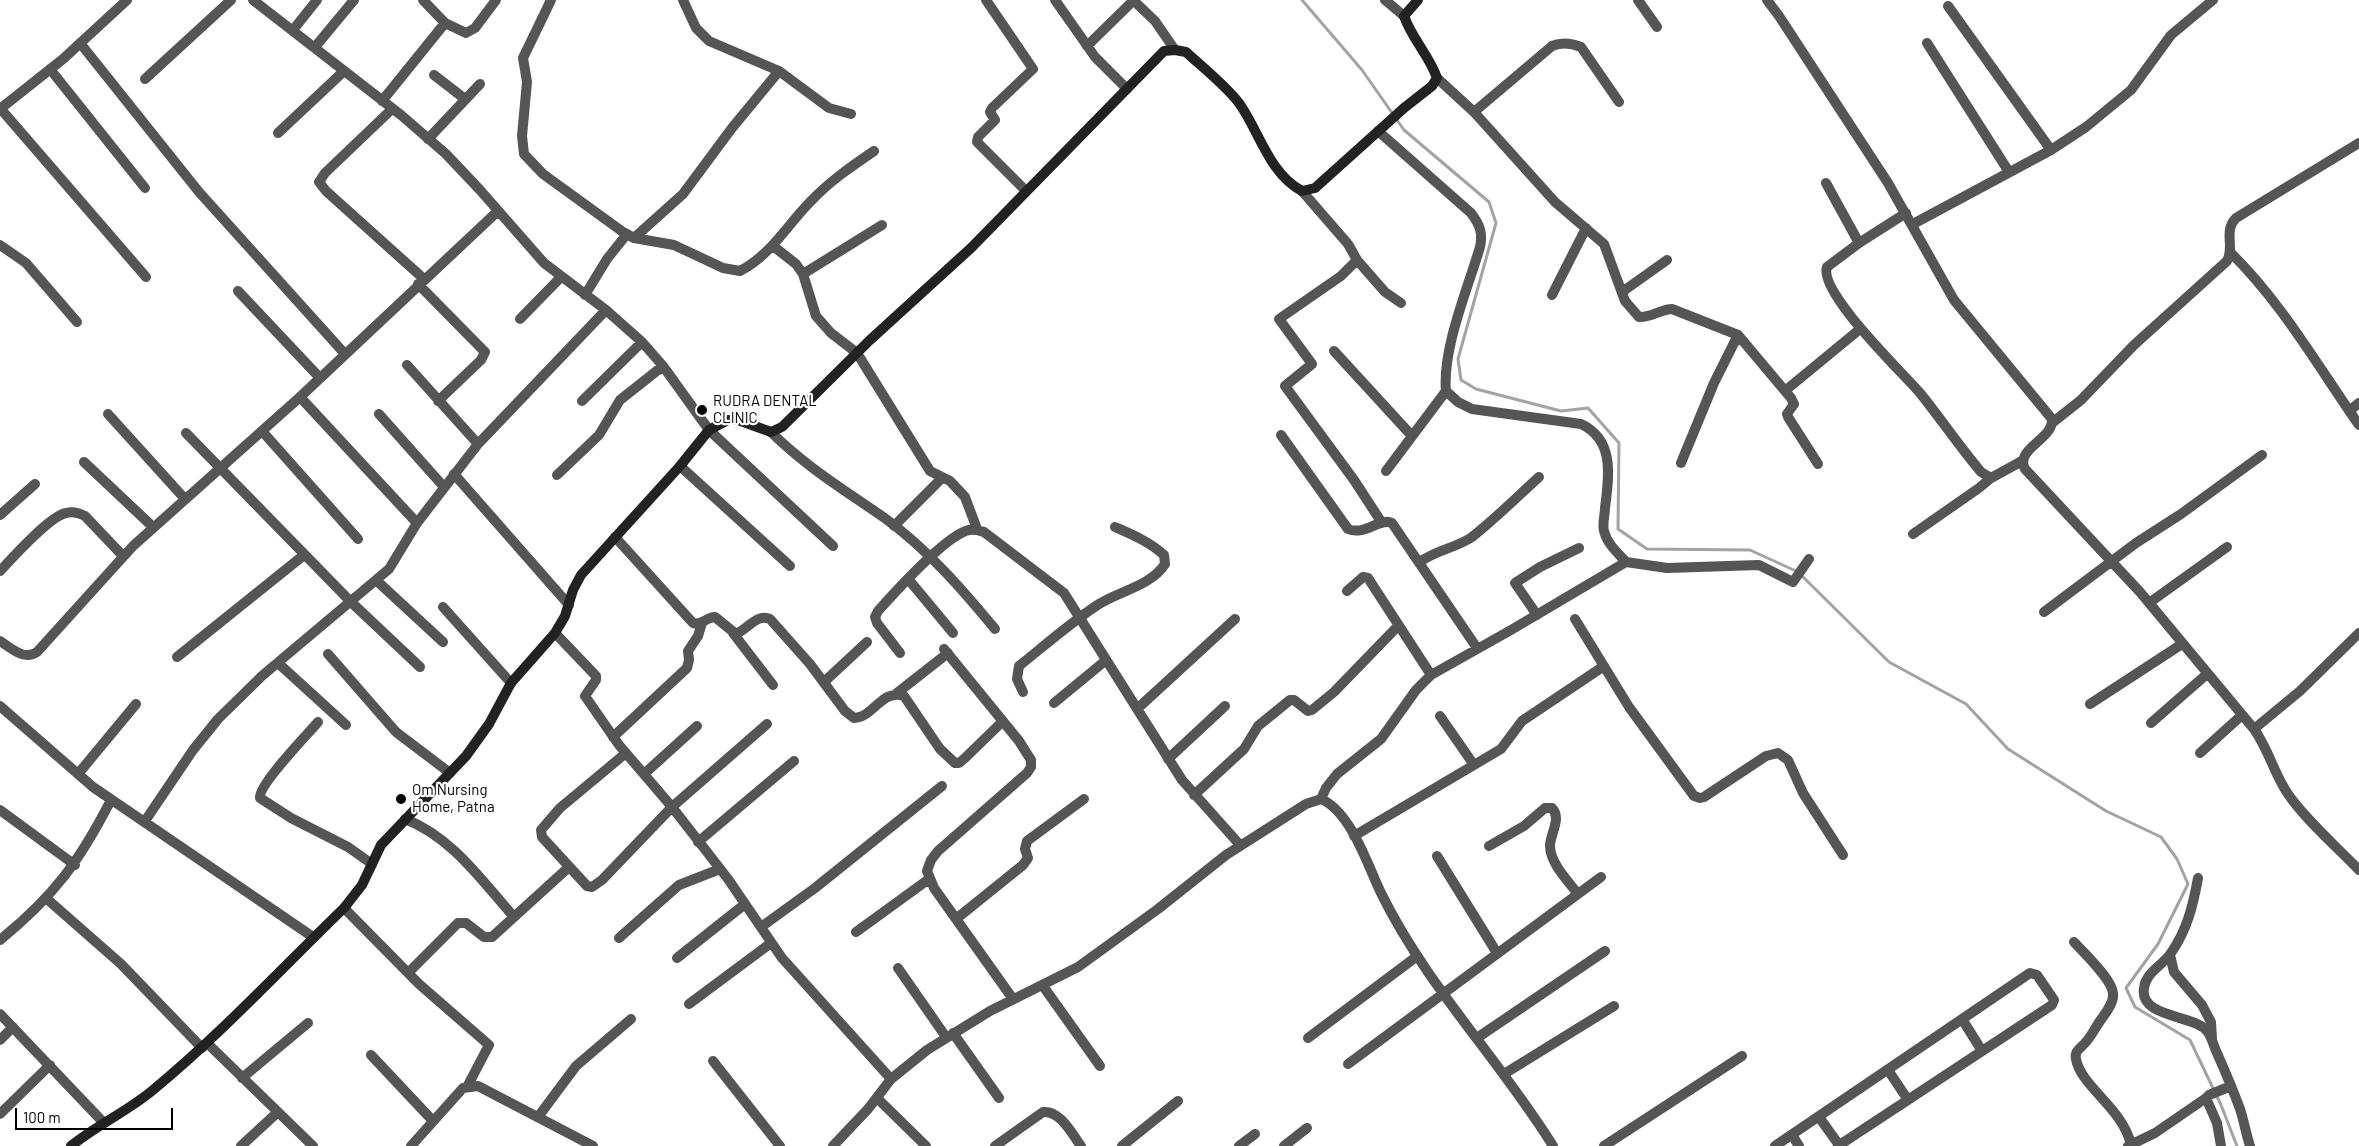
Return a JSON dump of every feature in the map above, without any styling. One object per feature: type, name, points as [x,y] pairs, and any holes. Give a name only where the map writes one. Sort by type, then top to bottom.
[{"type":"street","points":[[127,0],[50,69],[0,108],[146,277]]},
{"type":"street","points":[[145,79],[231,0]]},
{"type":"street","points":[[253,0],[294,30],[428,139],[464,173],[528,246],[561,277],[606,310],[642,342],[663,366],[710,430],[833,546]]},
{"type":"street","points":[[294,30],[317,0]]},
{"type":"street","points":[[315,47],[354,0]]},
{"type":"street","points":[[422,0],[445,23],[460,32],[470,32],[496,0]]},
{"type":"street","points":[[551,0],[526,48],[523,58],[527,82],[522,136],[524,154],[543,174],[566,192],[630,236],[674,245],[734,271],[746,268],[774,246],[795,218],[824,188],[874,151]]},
{"type":"street","points":[[682,0],[691,20],[704,37],[779,71],[829,108],[851,114]]},
{"type":"street","points":[[986,0],[1033,69],[992,108],[990,112],[995,120],[978,137],[977,142],[1026,191]]},
{"type":"street","points":[[1055,0],[1095,57],[1127,89]]},
{"type":"street","points":[[1385,0],[1404,16],[1410,32],[1433,64],[1438,78],[1474,112],[1555,202],[1604,244],[1625,301],[1639,317],[1672,309],[1738,335],[1786,390],[1794,404],[1787,414],[1788,417],[1818,464]]},
{"type":"street","points":[[1404,16],[1418,0]]},
{"type":"street","points":[[1638,0],[1657,27]]},
{"type":"street","points":[[1767,0],[1913,224],[1954,300],[2046,411],[2052,423]]},
{"type":"street","points":[[1913,224],[2051,150],[2086,127],[2131,90],[2171,35],[2213,0]]},
{"type":"street","points":[[1088,46],[1134,1],[1156,21],[1175,50]]},
{"type":"street","points":[[1948,6],[2051,150]]},
{"type":"street","points":[[382,101],[445,23]]},
{"type":"street","points":[[80,43],[203,197],[344,354]]},
{"type":"street","points":[[1474,112],[1552,46],[1560,43],[1581,47],[1619,102]]},
{"type":"street","points":[[1927,44],[2009,172]]},
{"type":"street","points":[[771,432],[776,431],[788,421],[857,353],[971,248],[1164,51],[1186,52],[1240,105],[1273,163],[1295,188],[1302,191],[1348,244],[1357,260],[1385,292],[1401,303]]},
{"type":"street","points":[[50,69],[145,188]]},
{"type":"street","points":[[278,133],[344,71]]},
{"type":"street","points":[[585,295],[607,259],[630,236],[683,194],[732,128],[779,71]]},
{"type":"street","points":[[434,75],[465,99]]},
{"type":"street","points":[[1302,191],[1315,188],[1404,108],[1432,86],[1438,78]]},
{"type":"street","points":[[428,139],[480,84]]},
{"type":"street","points":[[392,109],[324,173],[319,182],[321,187],[421,281],[485,352],[481,360],[438,401]]},
{"type":"street","points":[[1380,129],[1471,213],[1481,230],[1480,247],[1451,342],[1445,379],[1446,391],[1386,471]]},
{"type":"street","points":[[1913,534],[1980,488],[1991,478],[2022,461],[2052,423],[2081,400],[2134,346],[2224,264],[2230,252],[2230,226],[2236,218],[2359,142]]},
{"type":"street","points":[[1826,183],[1858,243]]},
{"type":"street","points":[[0,642],[24,656],[31,656],[37,652],[123,556],[300,397],[421,281],[498,211]]},
{"type":"street","points":[[1906,213],[1858,243],[1827,267],[1827,279],[1860,330],[1921,395],[1981,472],[1991,478]]},
{"type":"street","points":[[803,274],[882,225]]},
{"type":"street","points":[[1552,294],[1586,228]]},
{"type":"street","points":[[0,245],[26,263],[77,322]]},
{"type":"street","points":[[774,246],[792,261],[803,274],[816,316],[831,333],[857,353],[930,471],[956,486],[965,497],[977,529],[1056,585],[1071,602],[1105,661],[1168,759],[1194,795],[1240,845]]},
{"type":"street","points":[[2230,252],[2260,283],[2293,325],[2359,425]]},
{"type":"street","points":[[1357,260],[1341,276],[1279,319],[1312,364],[1285,386],[1354,480],[1382,523]]},
{"type":"street","points":[[1622,292],[1667,260]]},
{"type":"street","points":[[520,319],[561,277]]},
{"type":"street","points":[[238,291],[320,378]]},
{"type":"street","points":[[145,821],[206,734],[237,700],[278,663],[378,581],[398,556],[417,523],[478,444],[606,310]]},
{"type":"street","points":[[1786,390],[1860,330]]},
{"type":"street","points":[[1681,463],[1714,383],[1738,335]]},
{"type":"street","points":[[582,401],[642,342]]},
{"type":"street","points":[[1334,351],[1412,436]]},
{"type":"street","points":[[407,365],[478,444]]},
{"type":"street","points":[[557,475],[599,434],[620,400],[663,366]]},
{"type":"street","points":[[1446,391],[1458,402],[1472,409],[1581,424],[1590,428],[1599,438],[1608,456],[1608,481],[1603,529],[1606,538],[1626,562]]},
{"type":"street","points":[[300,397],[417,523]]},
{"type":"street","points":[[2349,411],[2359,403]]},
{"type":"street","points":[[108,414],[185,499]]},
{"type":"street","points":[[379,414],[444,487]]},
{"type":"street","points":[[71,1146],[103,1122],[151,1092],[204,1045],[344,908],[362,885],[381,844],[479,739],[511,683],[555,633],[581,575],[680,466],[710,430],[728,420],[738,420],[771,432],[808,466],[894,526],[931,558],[954,580],[995,629]]},
{"type":"street","points":[[262,431],[358,539]]},
{"type":"street","points":[[186,433],[304,555],[420,667]]},
{"type":"street","points":[[1281,435],[1348,529],[1360,531],[1382,523],[1392,523],[1477,648]]},
{"type":"street","points":[[2044,612],[2136,543],[2181,514],[2262,455]]},
{"type":"street","points":[[2022,461],[2028,473],[2150,603],[2254,729],[2264,743],[2281,782],[2290,797],[2359,870]]},
{"type":"street","points":[[84,462],[153,528]]},
{"type":"street","points":[[680,466],[790,566]]},
{"type":"street","points":[[454,474],[569,605]]},
{"type":"street","points":[[1420,562],[1431,554],[1459,545],[1472,537],[1539,477]]},
{"type":"street","points":[[894,526],[942,478]]},
{"type":"street","points":[[0,515],[35,484]]},
{"type":"street","points":[[0,571],[52,520],[67,512],[77,512],[85,516],[123,556]]},
{"type":"street","points":[[1023,692],[1017,679],[1019,666],[1080,618],[1109,598],[1146,581],[1165,564],[1164,555],[1160,551],[1136,536],[1115,527]]},
{"type":"street","points":[[900,652],[877,622],[875,617],[878,611],[955,537],[977,529]]},
{"type":"street","points":[[615,536],[688,619],[693,623],[702,623],[711,617],[715,617],[733,633],[744,651],[773,685]]},
{"type":"street","points":[[2150,603],[2227,547]]},
{"type":"street","points":[[1537,615],[1515,583],[1540,567],[1579,548]]},
{"type":"street","points":[[177,658],[304,555]]},
{"type":"street","points":[[833,1146],[877,1098],[890,1079],[949,1035],[1013,999],[1043,986],[1084,963],[1240,845],[1306,804],[1321,799],[1326,788],[1337,774],[1381,739],[1416,690],[1431,674],[1537,615],[1626,562],[1667,568],[1759,566],[1793,582],[1807,562]]},
{"type":"street","points":[[1347,590],[1363,577],[1368,578],[1431,674]]},
{"type":"street","points":[[909,580],[953,633]]},
{"type":"street","points":[[378,581],[443,642]]},
{"type":"street","points":[[443,607],[511,683]]},
{"type":"street","points":[[733,633],[740,633],[762,617],[770,619],[824,682],[845,710],[854,718],[862,716],[890,696],[897,694],[946,651],[1026,751],[1031,767],[1027,773],[938,851],[927,871],[929,879],[1013,999]]},
{"type":"street","points":[[1137,709],[1235,619]]},
{"type":"street","points":[[1575,620],[1629,707],[1694,796],[1704,797],[1766,756],[1774,752],[1780,754],[1792,765],[1802,793],[1843,855]]},
{"type":"street","points":[[613,737],[687,668],[689,665],[688,651],[698,636],[702,623]]},
{"type":"street","points":[[1194,795],[1244,749],[1258,726],[1290,700],[1294,700],[1308,710],[1312,710],[1334,692],[1398,626]]},
{"type":"street","points":[[555,633],[596,676],[596,680],[586,696],[613,737],[672,807],[720,869],[771,943],[798,977],[890,1079]]},
{"type":"street","points":[[2254,729],[2300,691],[2359,633]]},
{"type":"street","points":[[824,682],[867,642]]},
{"type":"street","points":[[2090,704],[2182,644]]},
{"type":"street","points":[[328,654],[396,732],[450,772]]},
{"type":"street","points":[[1054,703],[1105,661]]},
{"type":"street","points":[[278,663],[346,725]]},
{"type":"street","points":[[1354,836],[1504,747],[1522,721],[1604,666]]},
{"type":"street","points":[[2151,723],[2207,674]]},
{"type":"street","points":[[897,694],[904,696],[912,705],[940,750],[955,763],[965,758],[1003,721]]},
{"type":"street","points":[[78,774],[136,704]]},
{"type":"street","points":[[0,706],[111,800],[145,821],[313,937]]},
{"type":"street","points":[[1168,759],[1225,706]]},
{"type":"street","points":[[2200,752],[2242,715]]},
{"type":"street","points":[[1440,716],[1474,765]]},
{"type":"street","points":[[318,722],[262,789],[260,798],[291,818],[348,847],[372,864]]},
{"type":"street","points":[[626,753],[560,808],[541,830],[542,837],[569,868],[588,886],[596,885],[672,807],[767,724]]},
{"type":"street","points":[[644,774],[697,726]]},
{"type":"street","points":[[698,842],[794,761]]},
{"type":"street","points":[[761,926],[814,888],[942,786]]},
{"type":"street","points":[[956,919],[1023,865],[1028,858],[1025,848],[1027,841],[1084,799]]},
{"type":"street","points":[[1321,799],[1338,812],[1354,836],[1389,910],[1416,957],[1504,1074],[1553,1146]]},
{"type":"street","points":[[0,940],[47,899],[74,865],[111,800]]},
{"type":"street","points":[[1489,846],[1524,826],[1545,808],[1552,808],[1556,814],[1556,819],[1550,852],[1555,863],[1578,894]]},
{"type":"street","points":[[0,810],[74,865]]},
{"type":"street","points":[[404,820],[424,827],[449,845],[514,917]]},
{"type":"street","points":[[1437,856],[1497,953]]},
{"type":"street","points":[[408,973],[458,924],[466,923],[488,938],[492,937],[569,868]]},
{"type":"street","points":[[619,938],[679,885],[720,869]]},
{"type":"street","points":[[1348,1064],[1601,877]]},
{"type":"street","points":[[2198,878],[2190,915],[2170,955],[2150,974],[2144,985],[2144,997],[2160,1012],[2200,1024],[2210,1035],[2250,1146]]},
{"type":"street","points":[[856,932],[929,879]]},
{"type":"street","points":[[47,899],[121,964],[204,1045],[242,1078],[313,1146]]},
{"type":"street","points":[[677,958],[745,904]]},
{"type":"street","points":[[344,908],[408,973],[489,1045],[466,1087],[457,1094],[411,1146]]},
{"type":"street","points":[[2074,942],[2112,987],[2113,994],[2107,1010],[2086,1042],[2077,1051],[2076,1058],[2084,1076],[2122,1121],[2130,1145],[2155,1133],[2207,1097],[2229,1087]]},
{"type":"street","points":[[689,1004],[771,943]]},
{"type":"street","points":[[1477,1038],[1605,951]]},
{"type":"street","points":[[2170,955],[2174,972],[2202,1005],[2211,1022],[2212,1042]]},
{"type":"street","points":[[1308,1038],[1416,957]]},
{"type":"street","points":[[898,968],[999,1098]]},
{"type":"street","points":[[1775,1146],[2032,972],[2037,975],[2054,1000],[2052,1005],[1838,1146],[1819,1117]]},
{"type":"street","points":[[1043,986],[1100,1066]]},
{"type":"street","points":[[1504,1074],[1614,1006]]},
{"type":"street","points":[[0,1014],[103,1122]]},
{"type":"street","points":[[538,1117],[576,1066],[631,1019]]},
{"type":"street","points":[[1962,1019],[1982,1051]]},
{"type":"street","points":[[242,1078],[308,1023]]},
{"type":"street","points":[[0,1040],[13,1027]]},
{"type":"street","points":[[371,1055],[434,1121]]},
{"type":"street","points":[[1604,1146],[1742,1056]]},
{"type":"street","points":[[714,1061],[780,1146]]},
{"type":"street","points":[[0,1114],[50,1066]]},
{"type":"street","points":[[1888,1070],[1908,1100]]},
{"type":"street","points":[[466,1087],[478,1086],[486,1088],[593,1146]]},
{"type":"street","points":[[2207,1097],[2216,1123],[2220,1146]]},
{"type":"street","points":[[877,1098],[926,1146]]},
{"type":"street","points":[[1122,1146],[1178,1101]]},
{"type":"street","points":[[241,1146],[278,1112]]},
{"type":"street","points":[[995,1146],[1043,1112],[1048,1112],[1061,1120],[1081,1146]]},
{"type":"street","points":[[1284,1146],[1307,1128]]},
{"type":"street","points":[[1239,1146],[1255,1134]]},
{"type":"street","points":[[1792,1135],[1799,1146]]},
{"type":"waterway","points":[[1302,0],[1362,70],[1404,130],[1489,202],[1496,223],[1458,359],[1461,380],[1476,389],[1561,411],[1588,408],[1619,443],[1618,529],[1647,549],[1750,550],[1798,572],[1889,662],[1966,704],[2008,749],[2106,811],[2161,837],[2177,859],[2188,884],[2158,944],[2126,988],[2135,1007],[2190,1040],[2221,1105],[2237,1146]]},
{"type":"place","name":"RUDRA DENTAL CLINIC","points":[[702,410]]},
{"type":"place","name":"Om Nursing Home, Patna","points":[[401,799]]}]
